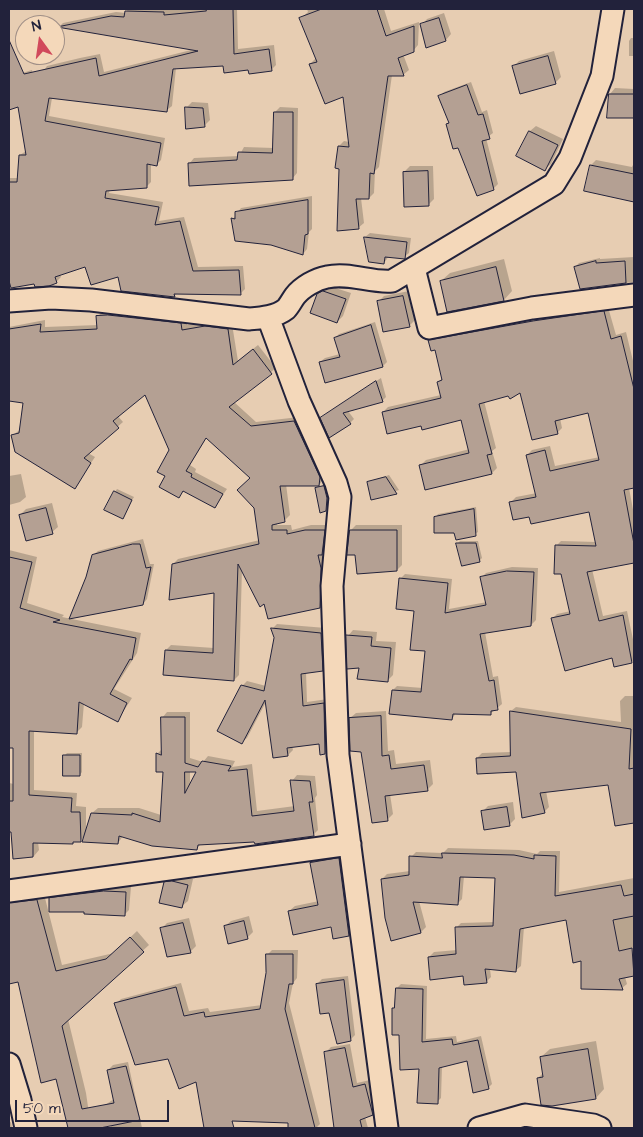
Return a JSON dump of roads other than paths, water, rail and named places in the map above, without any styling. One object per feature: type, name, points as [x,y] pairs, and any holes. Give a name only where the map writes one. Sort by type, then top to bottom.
[{"type":"street","points":[[9,301],[51,298],[240,318],[268,317],[286,308],[296,294],[311,283],[328,276],[392,281],[554,184],[570,158],[602,76],[612,9]]},
{"type":"street","points":[[414,268],[428,328],[532,308],[634,295]]},
{"type":"street","points":[[268,317],[299,401],[336,483],[340,497],[332,586],[338,756],[387,1128]]},
{"type":"street","points":[[9,891],[350,844]]},
{"type":"street","points":[[9,1064],[26,1128]]},
{"type":"street","points":[[479,1128],[525,1115],[593,1125],[600,1128]]}]
